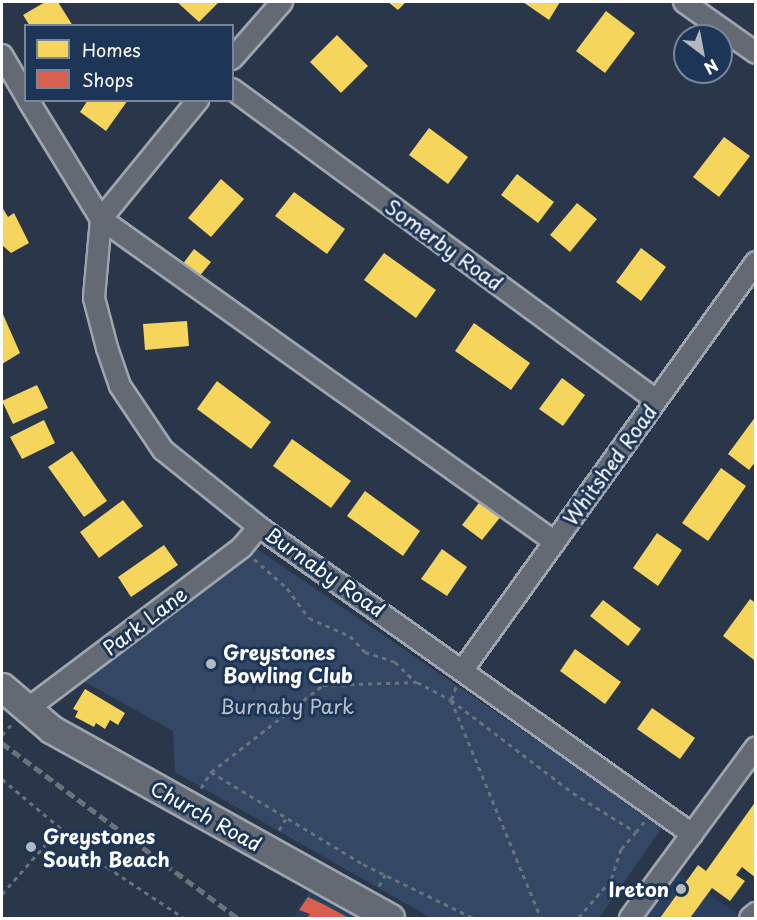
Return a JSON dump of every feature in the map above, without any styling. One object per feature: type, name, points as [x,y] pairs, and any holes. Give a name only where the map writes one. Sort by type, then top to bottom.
[{"type":"main road","name":"Church Road","points":[[2,687],[26,710],[188,807],[390,918]]},
{"type":"street","points":[[684,2],[756,53]]},
{"type":"street","points":[[234,56],[275,4]]},
{"type":"street","points":[[2,55],[24,93]]},
{"type":"street","name":"Somerby Road","points":[[234,90],[656,400]]},
{"type":"street","points":[[29,102],[101,219],[555,542]]},
{"type":"street","points":[[101,219],[196,102]]},
{"type":"street","name":"Burnaby Road","points":[[101,219],[94,298],[120,386],[164,450],[259,527],[464,668],[692,834]]},
{"type":"street","name":"Whitshed Road","points":[[464,668],[756,262]]},
{"type":"street","name":"Park Lane","points":[[26,710],[242,547],[259,527]]},
{"type":"street","points":[[630,918],[756,747]]},
{"type":"street","points":[[750,918],[756,913]]},
{"type":"path","points":[[242,547],[287,588],[309,618],[350,636],[365,652],[395,662],[417,682],[450,700],[573,793],[636,832],[621,849],[611,880],[578,918]]},
{"type":"path","points":[[464,668],[450,700],[541,918]]},
{"type":"path","points":[[188,807],[211,772],[323,685],[417,682]]},
{"type":"path","points":[[211,772],[363,864],[473,918]]},
{"type":"path","points":[[2,779],[60,828],[184,918]]},
{"type":"path","points":[[2,894],[60,828]]},
{"type":"shaded area","points":[[679,874],[744,918],[646,918]]},
{"type":"shaded area","points":[[312,886],[369,918],[293,918]]},
{"type":"green space","name":"Burnaby Park","points":[[251,545],[663,826],[599,918],[431,918],[175,772],[173,731],[76,677]]},
{"type":"building: Homes","points":[[45,2],[58,2],[72,24],[29,24],[23,15]]},
{"type":"building: Homes","points":[[177,2],[219,2],[199,22]]},
{"type":"building: Homes","points":[[388,2],[406,2],[398,10]]},
{"type":"building: Homes","points":[[523,2],[560,2],[549,20]]},
{"type":"building: Homes","points":[[606,11],[635,33],[605,73],[576,51]]},
{"type":"building: Homes","points":[[337,35],[368,66],[341,93],[310,62]]},
{"type":"building: Homes","points":[[87,102],[127,102],[106,131],[80,112]]},
{"type":"building: Homes","points":[[429,128],[468,157],[448,184],[409,155]]},
{"type":"building: Homes","points":[[724,137],[750,156],[719,197],[693,177]]},
{"type":"building: Homes","points":[[517,174],[554,202],[538,223],[501,195]]},
{"type":"building: Homes","points":[[221,179],[244,199],[211,237],[188,218]]},
{"type":"building: Homes","points":[[294,192],[345,229],[327,254],[275,216]]},
{"type":"building: Homes","points":[[577,203],[597,219],[570,252],[550,235]]},
{"type":"building: Homes","points":[[2,207],[8,217],[14,213],[29,243],[11,253],[2,245]]},
{"type":"building: Homes","points":[[641,248],[666,267],[641,301],[616,282]]},
{"type":"building: Homes","points":[[194,249],[211,262],[198,278],[182,265]]},
{"type":"building: Homes","points":[[384,253],[436,290],[416,318],[364,280]]},
{"type":"building: Homes","points":[[2,312],[20,353],[2,364]]},
{"type":"building: Homes","points":[[187,321],[189,346],[145,350],[143,324]]},
{"type":"building: Homes","points":[[474,323],[530,363],[511,390],[455,351]]},
{"type":"building: Homes","points":[[562,378],[585,395],[563,426],[539,409]]},
{"type":"building: Homes","points":[[217,381],[271,422],[251,449],[197,409]]},
{"type":"building: Homes","points":[[37,385],[48,408],[13,424],[2,401]]},
{"type":"building: Homes","points":[[756,416],[756,461],[749,470],[728,454]]},
{"type":"building: Homes","points":[[44,420],[55,443],[22,459],[10,437]]},
{"type":"building: Homes","points":[[292,439],[351,481],[331,508],[273,466]]},
{"type":"building: Homes","points":[[72,451],[107,501],[84,517],[48,467]]},
{"type":"building: Homes","points":[[721,468],[746,486],[708,541],[682,523]]},
{"type":"building: Homes","points":[[365,491],[420,531],[403,556],[347,516]]},
{"type":"building: Homes","points":[[482,499],[502,515],[482,540],[462,525]]},
{"type":"building: Homes","points":[[123,500],[143,526],[99,558],[80,532]]},
{"type":"building: Homes","points":[[657,533],[682,550],[658,586],[633,568]]},
{"type":"building: Homes","points":[[164,545],[178,565],[131,597],[118,577]]},
{"type":"building: Homes","points":[[442,549],[467,567],[447,596],[421,579]]},
{"type":"building: Homes","points":[[750,599],[756,603],[754,660],[723,636]]},
{"type":"building: Homes","points":[[603,600],[641,629],[628,646],[590,616]]},
{"type":"building: Homes","points":[[575,649],[621,682],[605,704],[560,671]]},
{"type":"building: Homes","points":[[85,689],[125,713],[118,725],[110,720],[105,729],[96,723],[94,727],[75,717],[78,711],[73,709]]},
{"type":"building: Homes","points":[[652,708],[695,738],[680,759],[637,729]]},
{"type":"building: Homes","points":[[756,801],[756,878],[742,867],[736,875],[745,881],[730,901],[712,888],[690,918],[660,918],[698,865],[706,871]]},
{"type":"building: Shops","points":[[308,897],[349,918],[307,918],[310,914],[299,910]]},
{"type":"railway","points":[[2,743],[238,918]]},
{"type":"place","name":"Greystones Bowling Club","points":[[211,664]]},
{"type":"place","name":"Greystones South Beach","points":[[31,847]]},
{"type":"place","name":"Ireton","points":[[681,889]]}]
